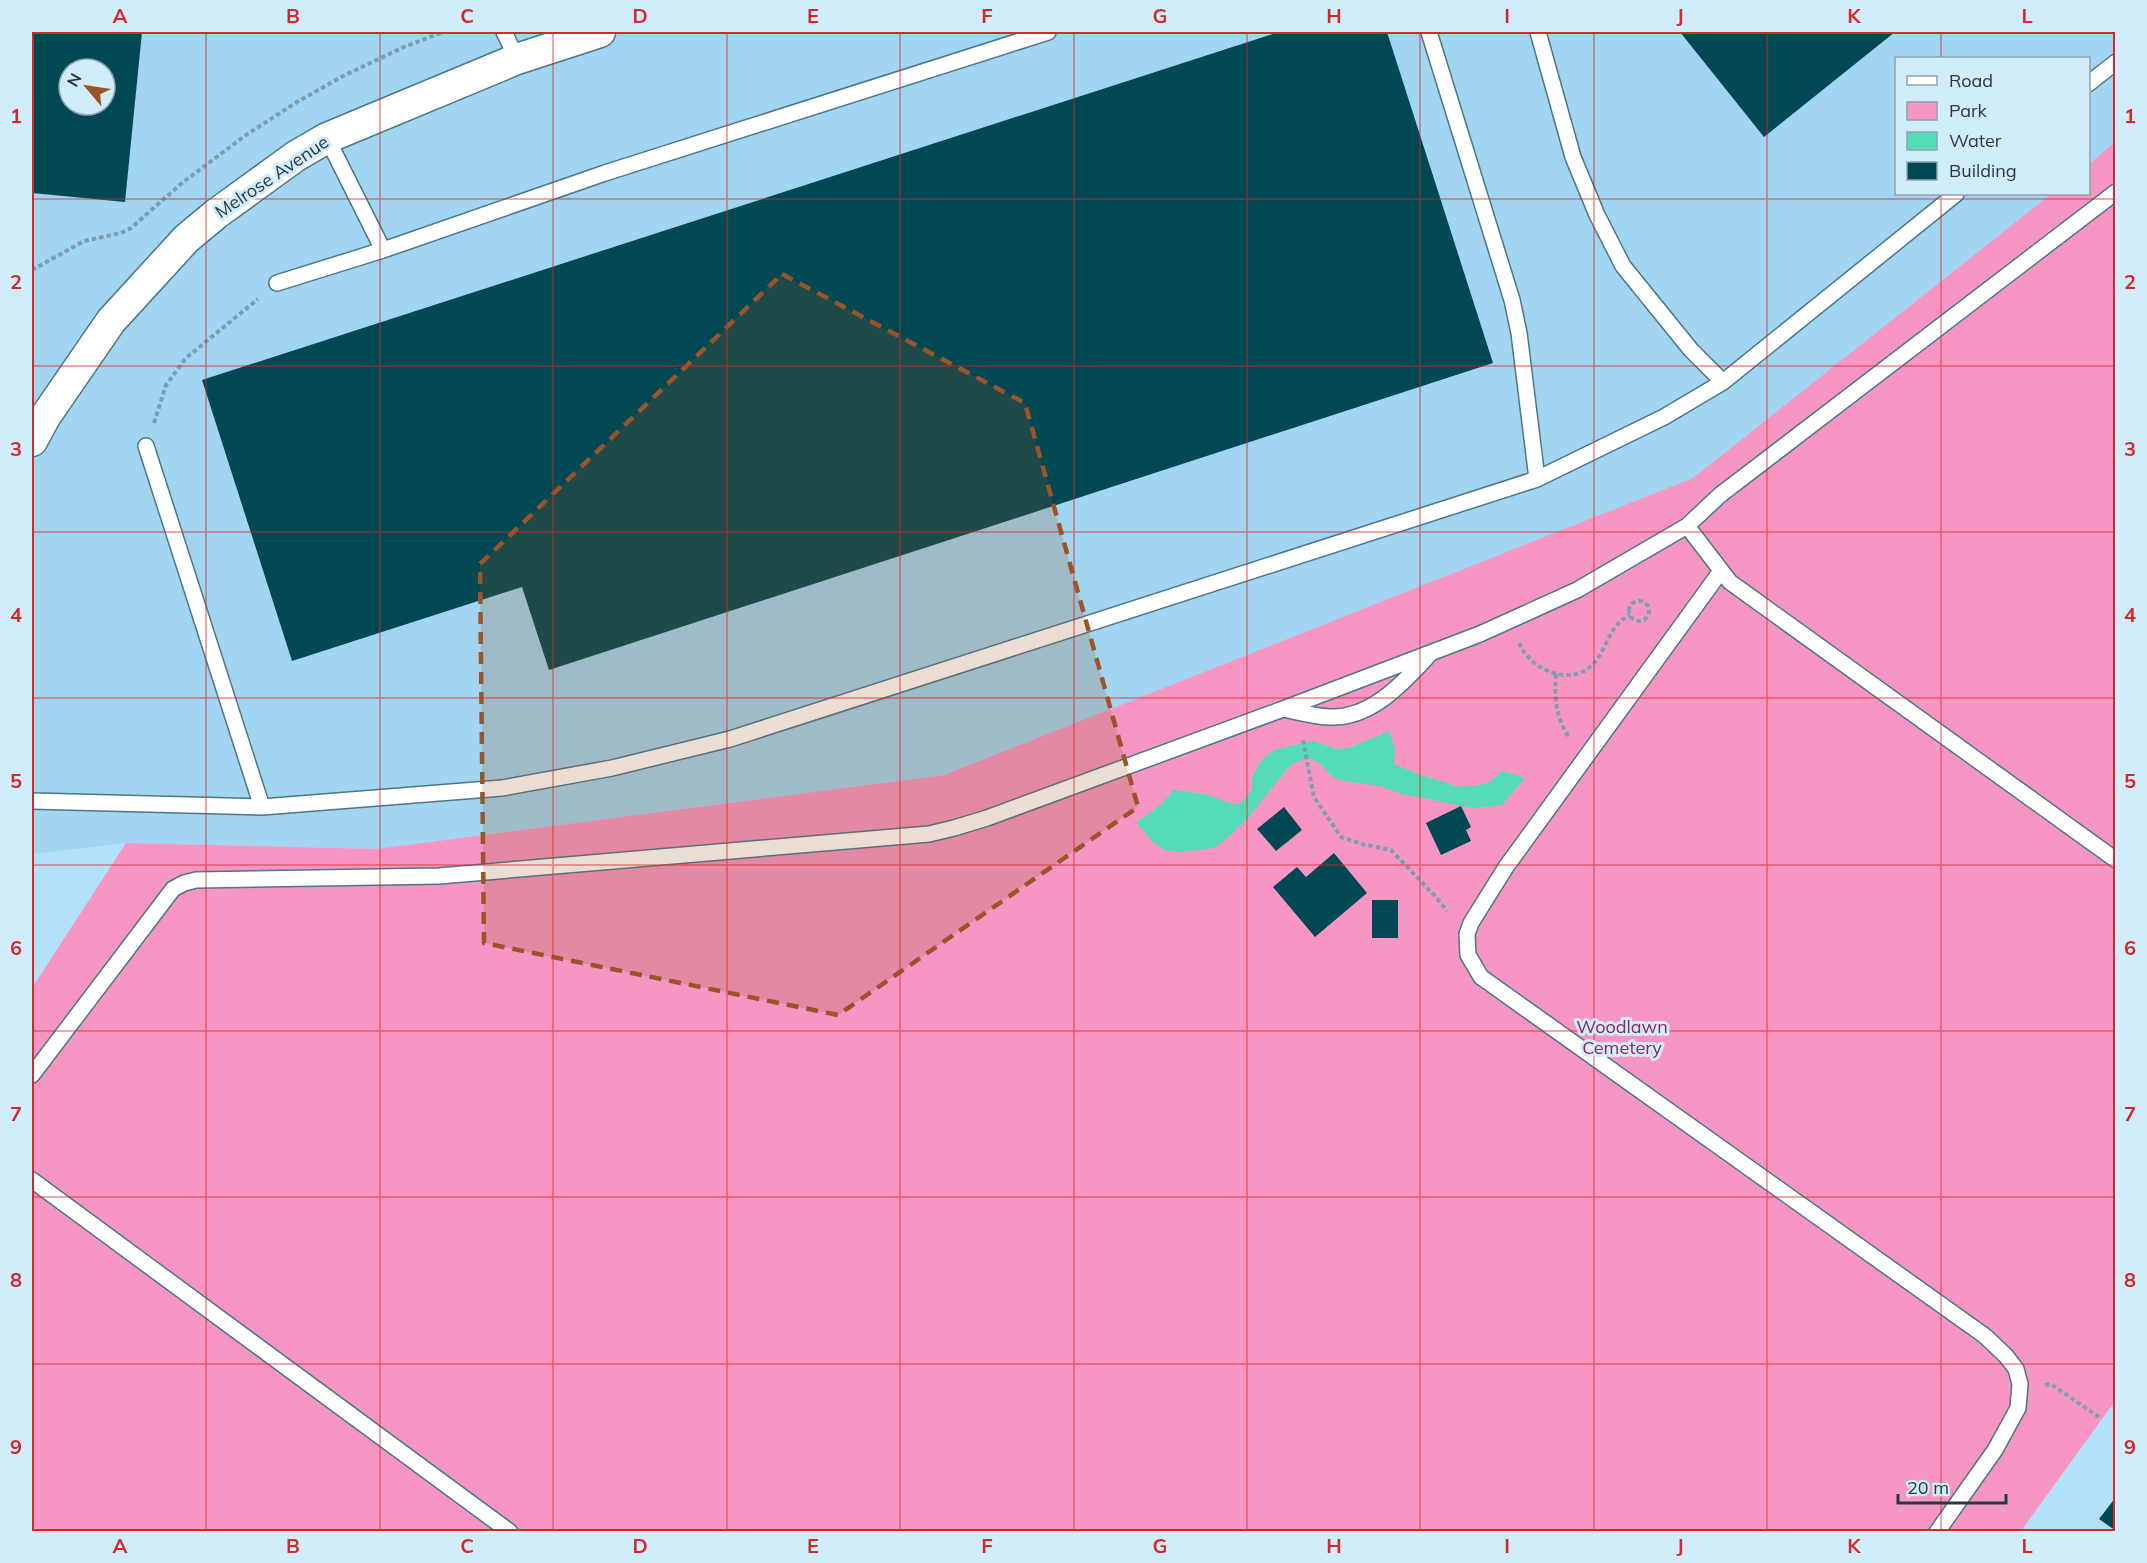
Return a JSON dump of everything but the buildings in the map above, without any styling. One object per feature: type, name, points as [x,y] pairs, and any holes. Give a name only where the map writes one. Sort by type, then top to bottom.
[{"type":"street","name":"Melrose Avenue","points":[[32,441],[45,417],[111,321],[186,239],[216,214],[296,156],[327,138],[518,59],[600,32]]},
{"type":"lane","points":[[504,32],[518,59]]},
{"type":"lane","points":[[278,283],[383,250],[605,173],[1048,32]]},
{"type":"lane","points":[[1429,32],[1512,300],[1519,333],[1537,479]]},
{"type":"lane","points":[[1538,32],[1573,157],[1597,215],[1623,266],[1690,350],[1723,382]]},
{"type":"lane","points":[[2090,82],[2115,62]]},
{"type":"lane","points":[[327,138],[383,250]]},
{"type":"lane","points":[[32,1075],[173,889],[191,881],[439,876],[929,834],[987,818],[1283,709],[1509,621],[1577,590],[1687,526],[1720,495],[2115,192]]},
{"type":"lane","points":[[32,801],[262,807],[502,788],[612,768],[730,739],[1537,479],[1664,417],[1723,382],[1955,195]]},
{"type":"lane","points":[[146,446],[262,807]]},
{"type":"lane","points":[[1687,526],[1730,582],[2115,860]]},
{"type":"lane","points":[[1721,571],[1506,867],[1471,923],[1467,934],[1468,955],[1481,977],[1985,1336],[2006,1356],[2016,1369],[2020,1388],[2020,1399],[2014,1417],[1995,1450],[1937,1532]]},
{"type":"lane","points":[[1283,709],[1332,717],[1371,707],[1408,678],[1432,652]]},
{"type":"lane","points":[[32,1180],[510,1532]]},
{"type":"path","points":[[32,270],[84,241],[121,233],[131,228],[182,183],[246,135],[297,102],[343,76],[404,47],[443,32]]},
{"type":"path","points":[[146,446],[166,385],[186,358],[278,283]]},
{"type":"path","points":[[1638,601],[1644,602],[1649,609],[1648,615],[1643,620],[1634,620],[1630,615],[1630,606],[1638,601]]},
{"type":"path","points":[[1509,621],[1526,656],[1556,674],[1576,674],[1590,667],[1601,654],[1615,626],[1630,615]]},
{"type":"path","points":[[1556,674],[1554,695],[1558,717],[1569,737],[1589,753]]},
{"type":"path","points":[[1303,741],[1314,797],[1341,837],[1391,850],[1467,934]]},
{"type":"path","points":[[2020,1388],[2051,1384],[2099,1417]]},
{"type":"highlighted area","points":[[782,274],[1025,403],[1138,807],[838,1015],[484,943],[480,564]]},
{"type":"shaded area","points":[[32,32],[2115,32],[2115,142],[2090,163],[2090,57],[1895,57],[1895,195],[2050,195],[1693,478],[944,775],[376,849],[126,843],[32,854]]},
{"type":"green space","name":"Woodlawn Cemetery","points":[[2115,142],[2115,1401],[2021,1531],[32,1531],[32,988],[126,843],[376,849],[944,775],[1693,478],[2050,195],[2090,195],[2090,163]]},
{"type":"water","points":[[1389,731],[1395,749],[1394,764],[1415,773],[1459,787],[1490,782],[1502,771],[1525,778],[1502,805],[1472,808],[1398,793],[1380,786],[1334,778],[1319,763],[1309,758],[1296,762],[1288,768],[1248,818],[1214,848],[1180,852],[1164,850],[1153,842],[1136,822],[1161,804],[1173,790],[1205,794],[1235,805],[1241,803],[1252,790],[1252,778],[1259,764],[1277,749],[1313,741],[1337,749],[1348,748]]}]
